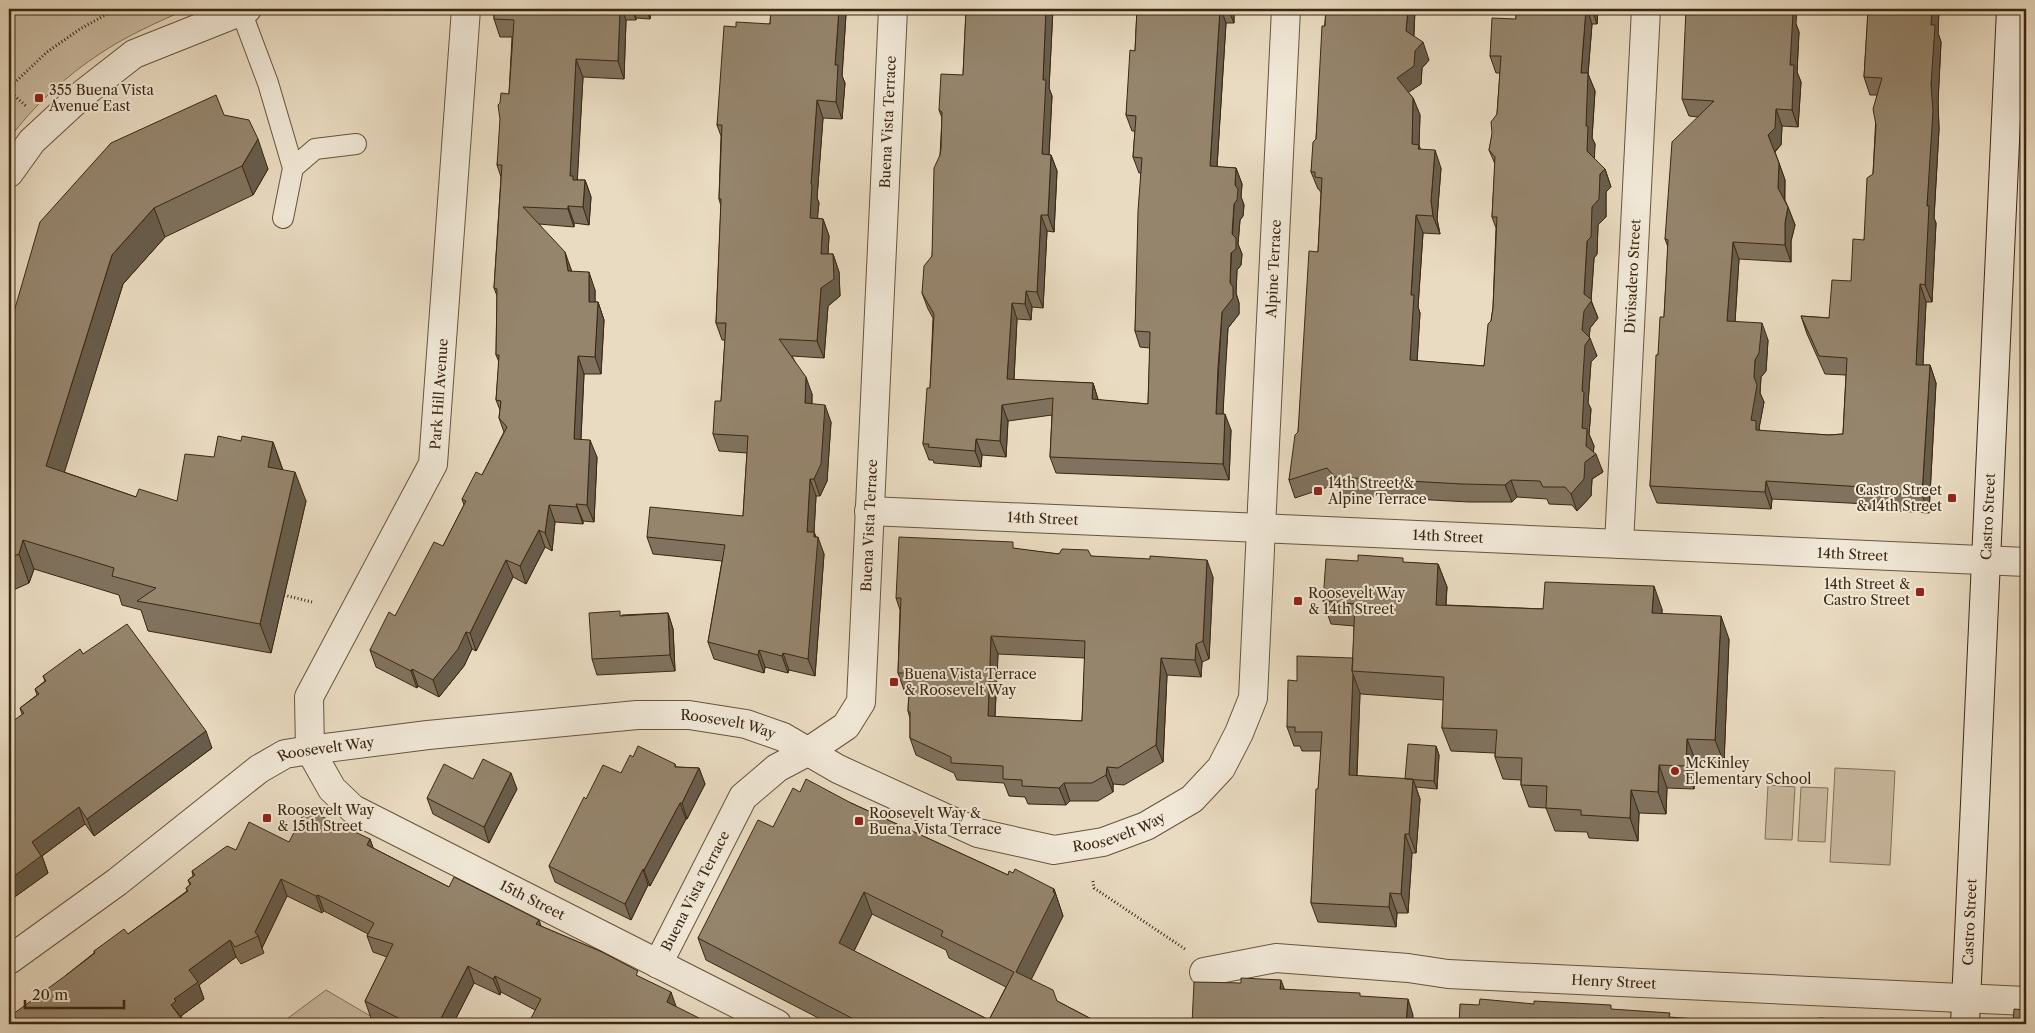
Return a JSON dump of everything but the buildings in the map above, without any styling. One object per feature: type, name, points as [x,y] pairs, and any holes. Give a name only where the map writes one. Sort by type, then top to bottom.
[{"type":"street","name":"Park Hill Avenue","points":[[310,750],[309,697],[433,464],[466,9]]},
{"type":"street","name":"Buena Vista Terrace","points":[[658,964],[743,797],[777,768],[809,751],[846,726],[861,702],[893,9]]},
{"type":"street","name":"Alpine Terrace","points":[[1262,528],[1286,9]]},
{"type":"street","name":"Divisadero Street","points":[[1619,544],[1646,9]]},
{"type":"street","name":"Castro Street","points":[[1965,1011],[2011,9]]},
{"type":"street","points":[[9,173],[32,141],[84,93],[134,54],[244,10]]},
{"type":"street","name":"14th Street","points":[[869,511],[2026,562]]},
{"type":"street","name":"Roosevelt Way","points":[[9,960],[117,882],[259,769],[285,754],[428,735],[637,715],[688,715],[746,724],[783,737],[838,769],[978,833],[1054,850],[1103,842],[1146,826],[1192,799],[1221,768],[1239,733],[1253,698],[1262,528]]},
{"type":"street","name":"15th Street","points":[[310,750],[332,789],[353,809],[777,1024]]},
{"type":"street","name":"Henry Street","points":[[1197,962],[1276,958],[1408,968],[1448,974],[1965,1011],[2026,1001]]},
{"type":"lane","points":[[244,10],[293,168],[283,218]]},
{"type":"lane","points":[[293,168],[316,149],[356,144]]},
{"type":"path","points":[[26,106],[9,90],[47,52],[80,29],[116,9]]},
{"type":"path","points":[[284,595],[312,602]]},
{"type":"path","points":[[1093,881],[1094,888],[1197,962]]},
{"type":"shaded area","points":[[9,9],[187,9],[111,46],[88,62],[63,81],[40,103],[9,139]]},
{"type":"shaded area","points":[[1835,768],[1895,771],[1890,865],[1830,862]]},
{"type":"shaded area","points":[[1768,785],[1795,787],[1792,840],[1765,839]]},
{"type":"shaded area","points":[[1801,787],[1828,788],[1825,842],[1798,841]]},
{"type":"shaded area","points":[[326,990],[384,1024],[280,1024]]},
{"type":"place","name":"355 Buena Vista Avenue East","points":[[39,98]]},
{"type":"place","name":"14th Street & Alpine Terrace","points":[[1318,491]]},
{"type":"place","name":"Castro Street & 14th Street","points":[[1952,498]]},
{"type":"place","name":"14th Street & Castro Street","points":[[1920,592]]},
{"type":"place","name":"Roosevelt Way & 14th Street","points":[[1298,601]]},
{"type":"place","name":"Buena Vista Terrace & Roosevelt Way","points":[[894,682]]},
{"type":"place","name":"McKinley Elementary School","points":[[1675,771]]},
{"type":"place","name":"Roosevelt Way & 15th Street","points":[[267,818]]},
{"type":"place","name":"Roosevelt Way & Buena Vista Terrace","points":[[859,821]]}]
